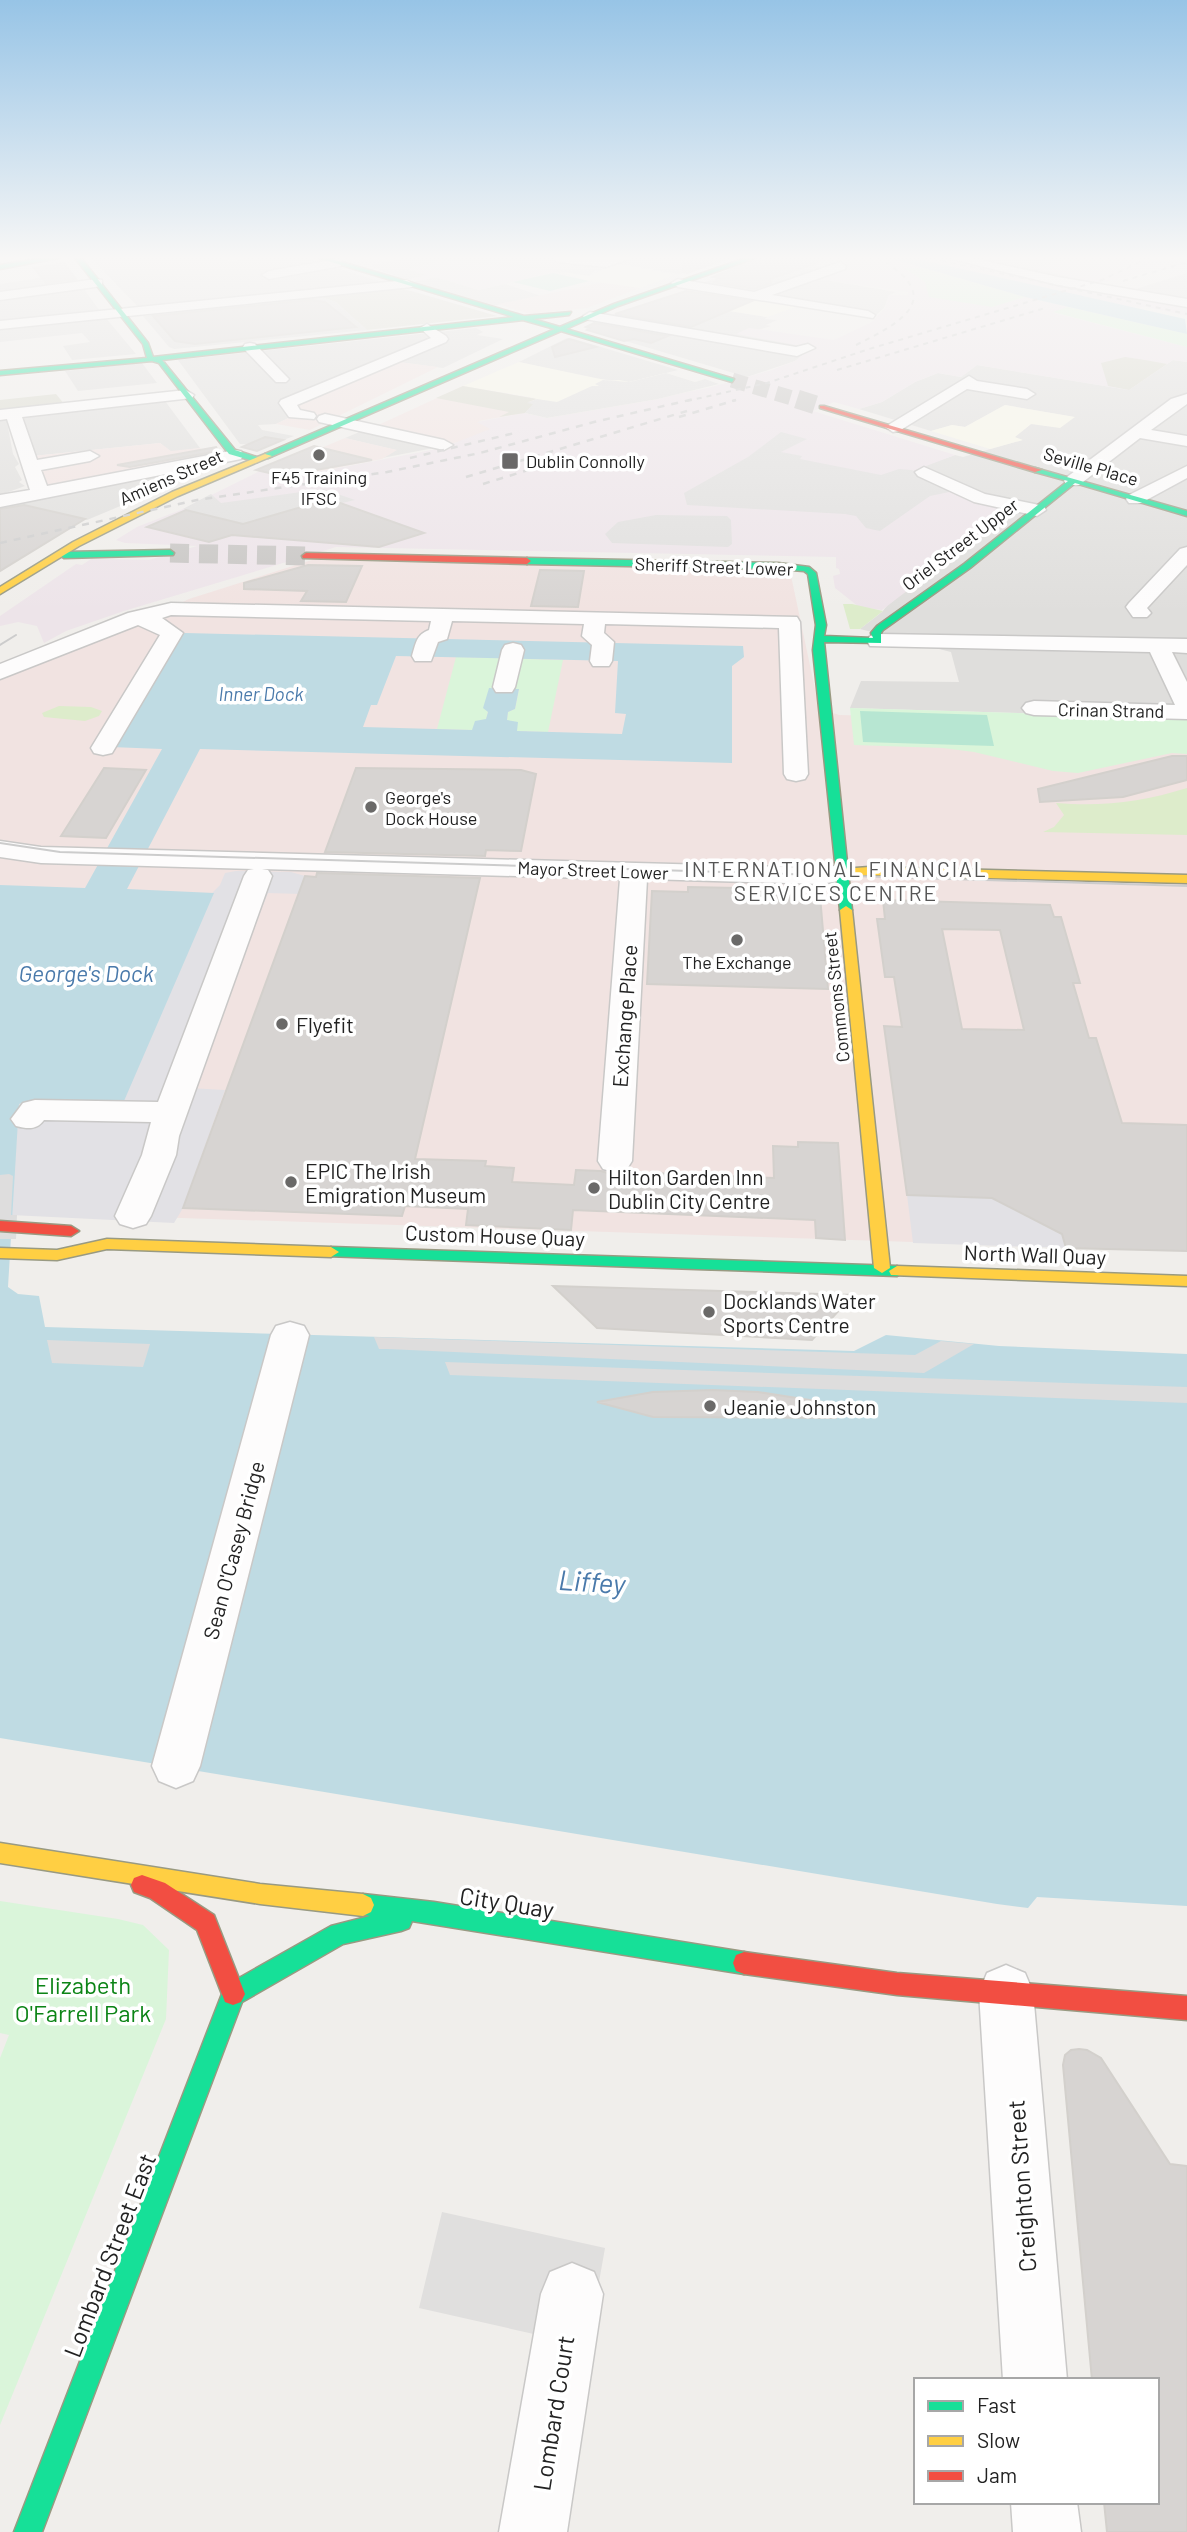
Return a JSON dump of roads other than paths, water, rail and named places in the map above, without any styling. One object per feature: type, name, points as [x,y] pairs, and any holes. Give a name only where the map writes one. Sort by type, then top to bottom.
[{"type":"main road","points":[[172,376],[235,454],[257,460]]},
{"type":"main road","name":"Amiens Street","points":[[0,592],[88,537],[168,497],[348,423],[453,376]]},
{"type":"main road","points":[[719,376],[732,380]]},
{"type":"main road","name":"Seville Place","points":[[822,407],[1187,514]]},
{"type":"main road","name":"Oriel Street Upper","points":[[878,641],[876,633],[880,628],[967,566],[1073,481]]},
{"type":"main road","points":[[88,537],[124,552]]},
{"type":"main road","points":[[58,555],[170,553]]},
{"type":"main road","name":"Sheriff Street Lower","points":[[306,556],[806,569],[815,577],[821,625],[820,639]]},
{"type":"main road","points":[[820,639],[878,641]]},
{"type":"main road","name":"Commons Street","points":[[820,639],[818,650],[882,1268]]},
{"type":"main road","name":"Mayor Street Lower","points":[[842,873],[869,871],[1187,879]]},
{"type":"main road","name":"Custom House Quay","points":[[8,1226],[69,1230],[107,1244]]},
{"type":"main road","name":"Custom House Quay","points":[[8,1253],[57,1255],[107,1244],[882,1268]]},
{"type":"main road","name":"North Wall Quay","points":[[882,1268],[1187,1281]]},
{"type":"main road","name":"City Quay","points":[[0,1853],[260,1895],[434,1913],[791,1970],[897,1984],[1187,2008]]},
{"type":"main road","points":[[62,1863],[157,1890],[206,1923],[233,1994],[296,1956],[340,1934],[434,1913]]},
{"type":"main road","name":"Lombard Street East","points":[[28,2532],[233,1994]]},
{"type":"street","points":[[348,377],[287,403],[295,414],[444,445]]},
{"type":"street","points":[[893,428],[966,383],[1027,394]]},
{"type":"street","points":[[6,415],[186,395]]},
{"type":"street","points":[[1073,481],[1177,402],[1187,399]]},
{"type":"street","points":[[6,415],[28,437],[31,466],[40,493]]},
{"type":"street","points":[[1138,433],[1187,441]]},
{"type":"street","points":[[0,501],[235,454]]},
{"type":"street","points":[[31,466],[90,456]]},
{"type":"street","points":[[1135,499],[1187,471]]},
{"type":"street","points":[[924,472],[980,498],[1037,510]]},
{"type":"street","points":[[1140,613],[1136,607],[1187,553]]},
{"type":"street","points":[[0,672],[136,618],[171,609],[789,622],[796,774]]},
{"type":"street","points":[[426,647],[439,634],[443,615]]},
{"type":"street","points":[[103,748],[172,633],[150,620],[136,618]]},
{"type":"street","points":[[595,618],[593,636],[602,651]]},
{"type":"street","points":[[878,641],[1187,646]]},
{"type":"street","name":"Crinan Strand","points":[[1158,646],[1187,706]]},
{"type":"street","points":[[504,687],[513,650]]},
{"type":"street","name":"Crinan Strand","points":[[1034,708],[1187,712]]},
{"type":"street","name":"Mayor Street Lower","points":[[0,849],[41,855],[820,876],[842,873]]},
{"type":"street","name":"Exchange Place","points":[[615,1161],[634,871]]},
{"type":"street","points":[[133,1216],[159,1154],[171,1112],[258,876]]},
{"type":"street","points":[[28,1119],[35,1110],[171,1112]]},
{"type":"street","name":"Sean O'Casey Bridge","points":[[176,1766],[290,1335]]},
{"type":"street","name":"Creighton Street","points":[[1006,1992],[1035,2378]]},
{"type":"street","name":"Lombard Court","points":[[533,2532],[572,2294]]},
{"type":"street","points":[[1044,2504],[1047,2532]]},
{"type":"water","points":[[185,633],[743,646],[744,657],[732,666],[732,763],[200,749],[127,889],[214,893],[124,1101],[118,1104],[26,1101],[19,1104],[8,1287],[18,1294],[39,1296],[45,1327],[854,1351],[886,1335],[999,1346],[1187,1354],[1187,1906],[1037,1897],[1028,1908],[997,1904],[0,1738],[0,885],[85,888],[162,749],[111,747],[179,635]],"holes":[[[396,656],[618,661],[615,713],[626,714],[622,734],[517,731],[518,722],[507,720],[508,712],[515,709],[519,689],[489,688],[483,708],[488,712],[486,719],[475,721],[472,730],[363,727],[371,705],[377,705]]]},
{"type":"tunnel","points":[[732,380],[802,401]]},
{"type":"tunnel","points":[[797,399],[822,407]]},
{"type":"tunnel","points":[[170,553],[306,556]]},
{"type":"tram line","points":[[0,645],[16,635]]},
{"type":"tram line","points":[[0,843],[60,852],[1187,886]]},
{"type":"railway","points":[[687,401],[788,376]]},
{"type":"railway","points":[[0,543],[197,500],[387,472],[480,453],[594,422],[694,399]]},
{"type":"railway","points":[[679,417],[736,400],[732,401]]},
{"type":"railway","points":[[466,477],[687,411]]},
{"type":"railway","points":[[410,458],[519,432]]},
{"type":"railway","points":[[483,484],[573,456]]},
{"type":"place","name":"F45 Training IFSC","points":[[319,455]]},
{"type":"place","name":"Dublin Connolly","points":[[510,461]]},
{"type":"place","name":"George's Dock House","points":[[371,807]]},
{"type":"place","name":"The Exchange","points":[[737,940]]},
{"type":"place","name":"Flyefit","points":[[282,1024]]},
{"type":"place","name":"EPIC The Irish Emigration Museum","points":[[291,1182]]},
{"type":"place","name":"Hilton Garden Inn Dublin City Centre","points":[[594,1188]]},
{"type":"place","name":"Docklands Water Sports Centre","points":[[709,1312]]},
{"type":"place","name":"Jeanie Johnston","points":[[710,1406]]},
{"type":"district","name":"INTERNATIONAL FINANCIAL SERVICES CENTRE","points":[[836,880]]},
{"type":"water label","name":"Inner Dock","points":[[261,693]]},
{"type":"water label","name":"George's Dock","points":[[86,973]]},
{"type":"water label","name":"Liffey","points":[[592,1581]]},
{"type":"park label","name":"Elizabeth O'Farrell Park","points":[[83,1998]]}]
